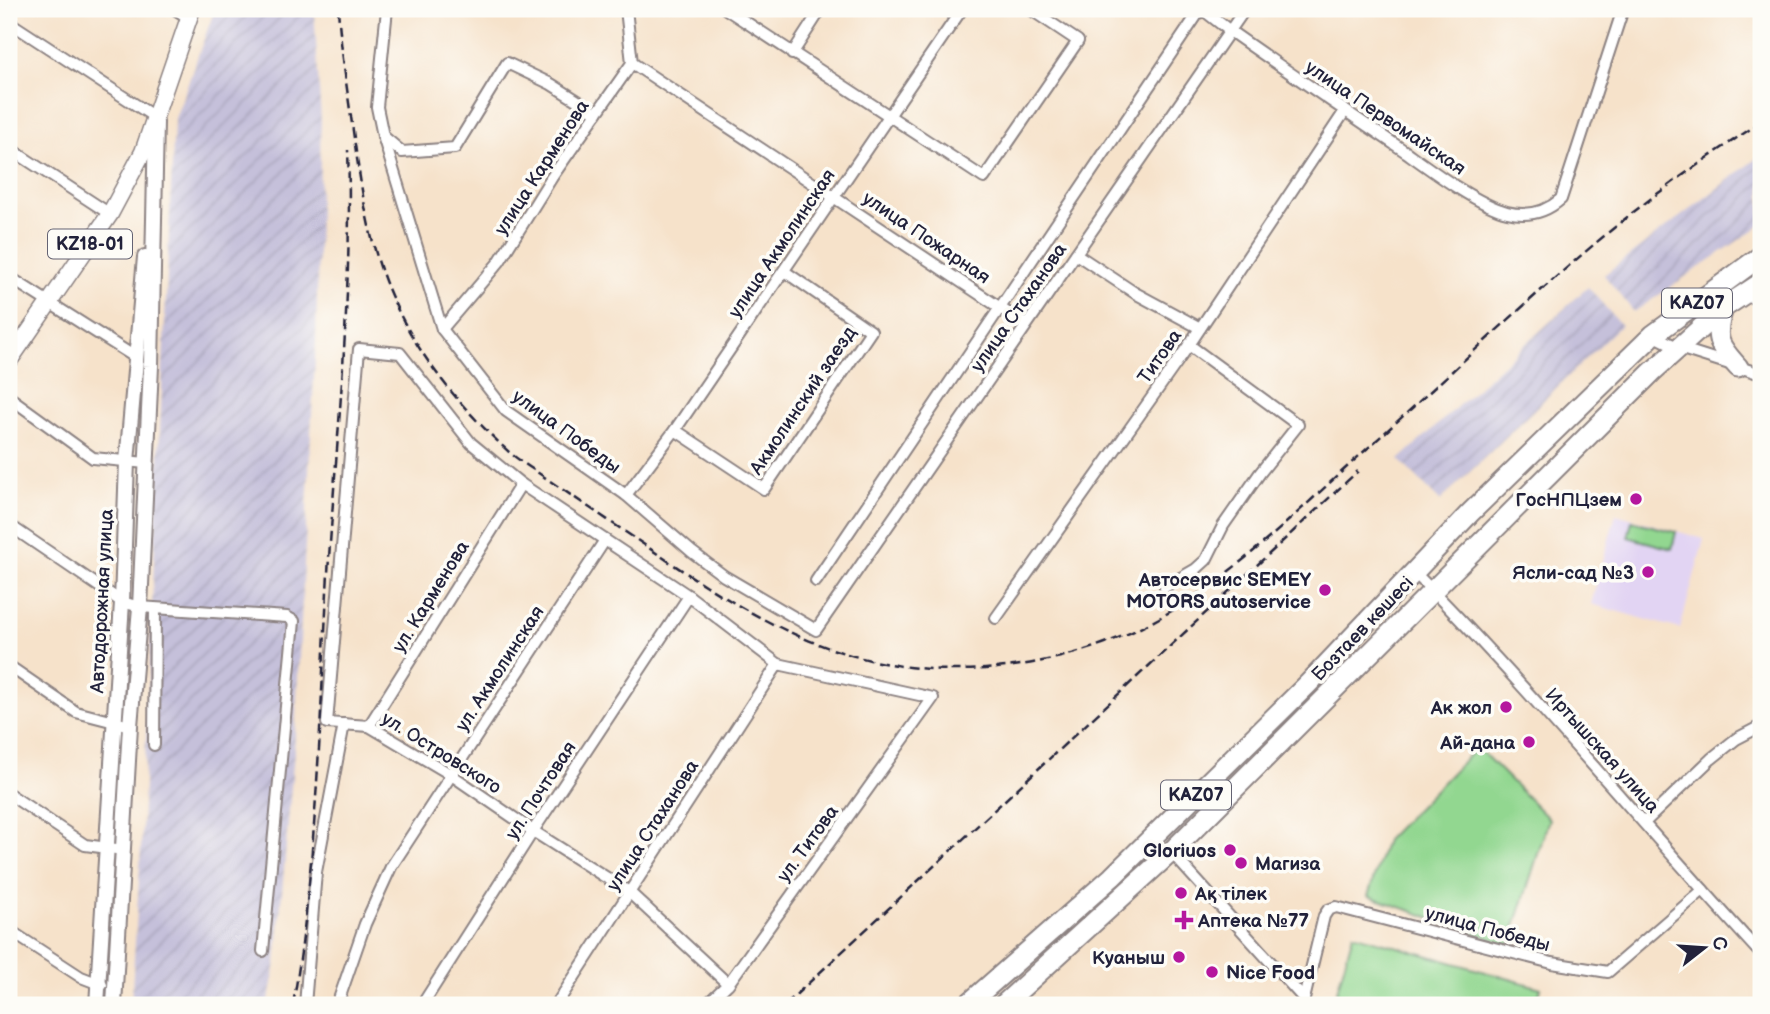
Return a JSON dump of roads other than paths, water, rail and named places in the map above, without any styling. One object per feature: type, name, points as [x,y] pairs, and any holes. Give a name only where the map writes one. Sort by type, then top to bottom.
[{"type":"highway","name":"Бозтаев көшесі","points":[[967,1005],[1112,877],[1308,684],[1470,513],[1653,335],[1761,257]]},
{"type":"highway","name":"Бозтаев көшесі","points":[[1003,1005],[1171,852],[1432,590],[1679,348],[1723,308],[1761,283]]},
{"type":"highway","points":[[1723,308],[1717,328],[1718,339],[1721,349],[1738,367]]},
{"type":"main road","name":"KZ18-01","points":[[9,361],[110,214],[143,152],[190,13]]},
{"type":"main road","name":"Автодорожная улица","points":[[114,1005],[130,726],[140,607],[156,118]]},
{"type":"main road","name":"Автодорожная улица","points":[[97,1005],[122,602],[127,462],[149,217],[154,200]]},
{"type":"street","points":[[174,9],[190,13]]},
{"type":"street","name":"улица Победы","points":[[387,9],[377,107],[383,136],[442,329],[506,411],[626,495],[724,576],[813,630],[821,625]]},
{"type":"street","points":[[626,9],[632,63]]},
{"type":"street","points":[[726,9],[984,178],[1078,41],[1030,9]]},
{"type":"street","points":[[792,54],[821,9]]},
{"type":"street","name":"улица Акмолинская","points":[[626,495],[676,430],[962,9]]},
{"type":"street","points":[[816,581],[1201,9]]},
{"type":"street","name":"улица Первомайская","points":[[1201,9],[1461,189],[1503,211],[1518,214],[1538,213],[1550,208],[1560,199],[1623,9]]},
{"type":"street","name":"улица Стаханова","points":[[821,625],[1245,9]]},
{"type":"street","points":[[9,22],[156,118]]},
{"type":"street","points":[[383,136],[402,152],[455,148],[507,63],[551,83],[597,113]]},
{"type":"street","name":"улица Карменова","points":[[442,329],[499,262],[552,177],[632,63]]},
{"type":"street","name":"улица Пожарная","points":[[632,63],[1026,326]]},
{"type":"street","name":"Титова","points":[[996,618],[1189,345],[1345,111]]},
{"type":"street","points":[[9,148],[110,214]]},
{"type":"street","points":[[1076,254],[1135,293],[1200,328]]},
{"type":"street","name":"Акмолинский заезд","points":[[676,430],[764,489],[871,331],[784,271]]},
{"type":"street","points":[[9,277],[135,357]]},
{"type":"street","points":[[1653,335],[1679,348],[1761,374]]},
{"type":"street","points":[[1166,587],[1206,560],[1260,473],[1298,425],[1189,345]]},
{"type":"street","points":[[305,1005],[316,872],[344,724],[327,723],[359,349],[400,354],[471,443],[521,484],[689,596],[778,664]]},
{"type":"street","points":[[9,397],[93,458],[146,463]]},
{"type":"street","name":"ул. Карменова","points":[[369,726],[521,484]]},
{"type":"street","points":[[9,525],[122,602],[155,609],[287,617],[294,621],[263,951]]},
{"type":"street","name":"ул. Акмолинская","points":[[337,1005],[365,924],[391,867],[605,540]]},
{"type":"street","points":[[124,564],[141,564]]},
{"type":"street","name":"Иртышская улица","points":[[1415,573],[1646,822],[1761,954]]},
{"type":"street","name":"ул. Почтовая","points":[[422,1005],[533,831],[689,596]]},
{"type":"street","points":[[154,745],[155,609]]},
{"type":"street","name":"улица Стаханова","points":[[556,1005],[778,664]]},
{"type":"street","name":"ул. Титова","points":[[706,1005],[727,984],[933,698],[778,664]]},
{"type":"street","points":[[9,666],[76,712],[130,726]]},
{"type":"street","name":"ул. Островского","points":[[344,724],[369,726],[450,774],[629,892],[727,984]]},
{"type":"street","points":[[1646,822],[1736,738],[1761,726]]},
{"type":"street","points":[[9,794],[85,845],[124,850]]},
{"type":"street","points":[[1171,852],[1303,1002]]},
{"type":"street","name":"улица Победы","points":[[1303,1002],[1324,916],[1336,906],[1552,963],[1608,972],[1703,890]]},
{"type":"street","points":[[9,930],[81,977],[99,985],[115,987]]},
{"type":"railway","points":[[338,9],[360,180],[379,263],[394,302],[417,344],[459,401],[519,460],[741,607],[803,638],[836,650],[870,660],[934,669],[999,668],[1064,656],[1125,635],[1192,598],[1284,525],[1597,242],[1663,190],[1761,122]]},
{"type":"railway","points":[[293,1005],[313,844],[346,309],[348,150]]},
{"type":"railway","points":[[785,1005],[1358,471]]},
{"type":"place","name":"ГосНПЦзем","points":[[1636,499]]},
{"type":"place","name":"Ясли-сад №3","points":[[1648,572]]},
{"type":"place","name":"Автосервис SEMEY MOTORS autoservice","points":[[1325,590]]},
{"type":"place","name":"Ак жол","points":[[1506,707]]},
{"type":"place","name":"Ай-дана","points":[[1529,742]]},
{"type":"place","name":"Gloriuos","points":[[1230,850]]},
{"type":"place","name":"Магиза","points":[[1241,863]]},
{"type":"place","name":"Ақ тілек","points":[[1181,893]]},
{"type":"place","name":"Аптека №77","points":[[1184,920]]},
{"type":"place","name":"Куаныш","points":[[1179,957]]},
{"type":"place","name":"Nice Food","points":[[1212,972]]}]
